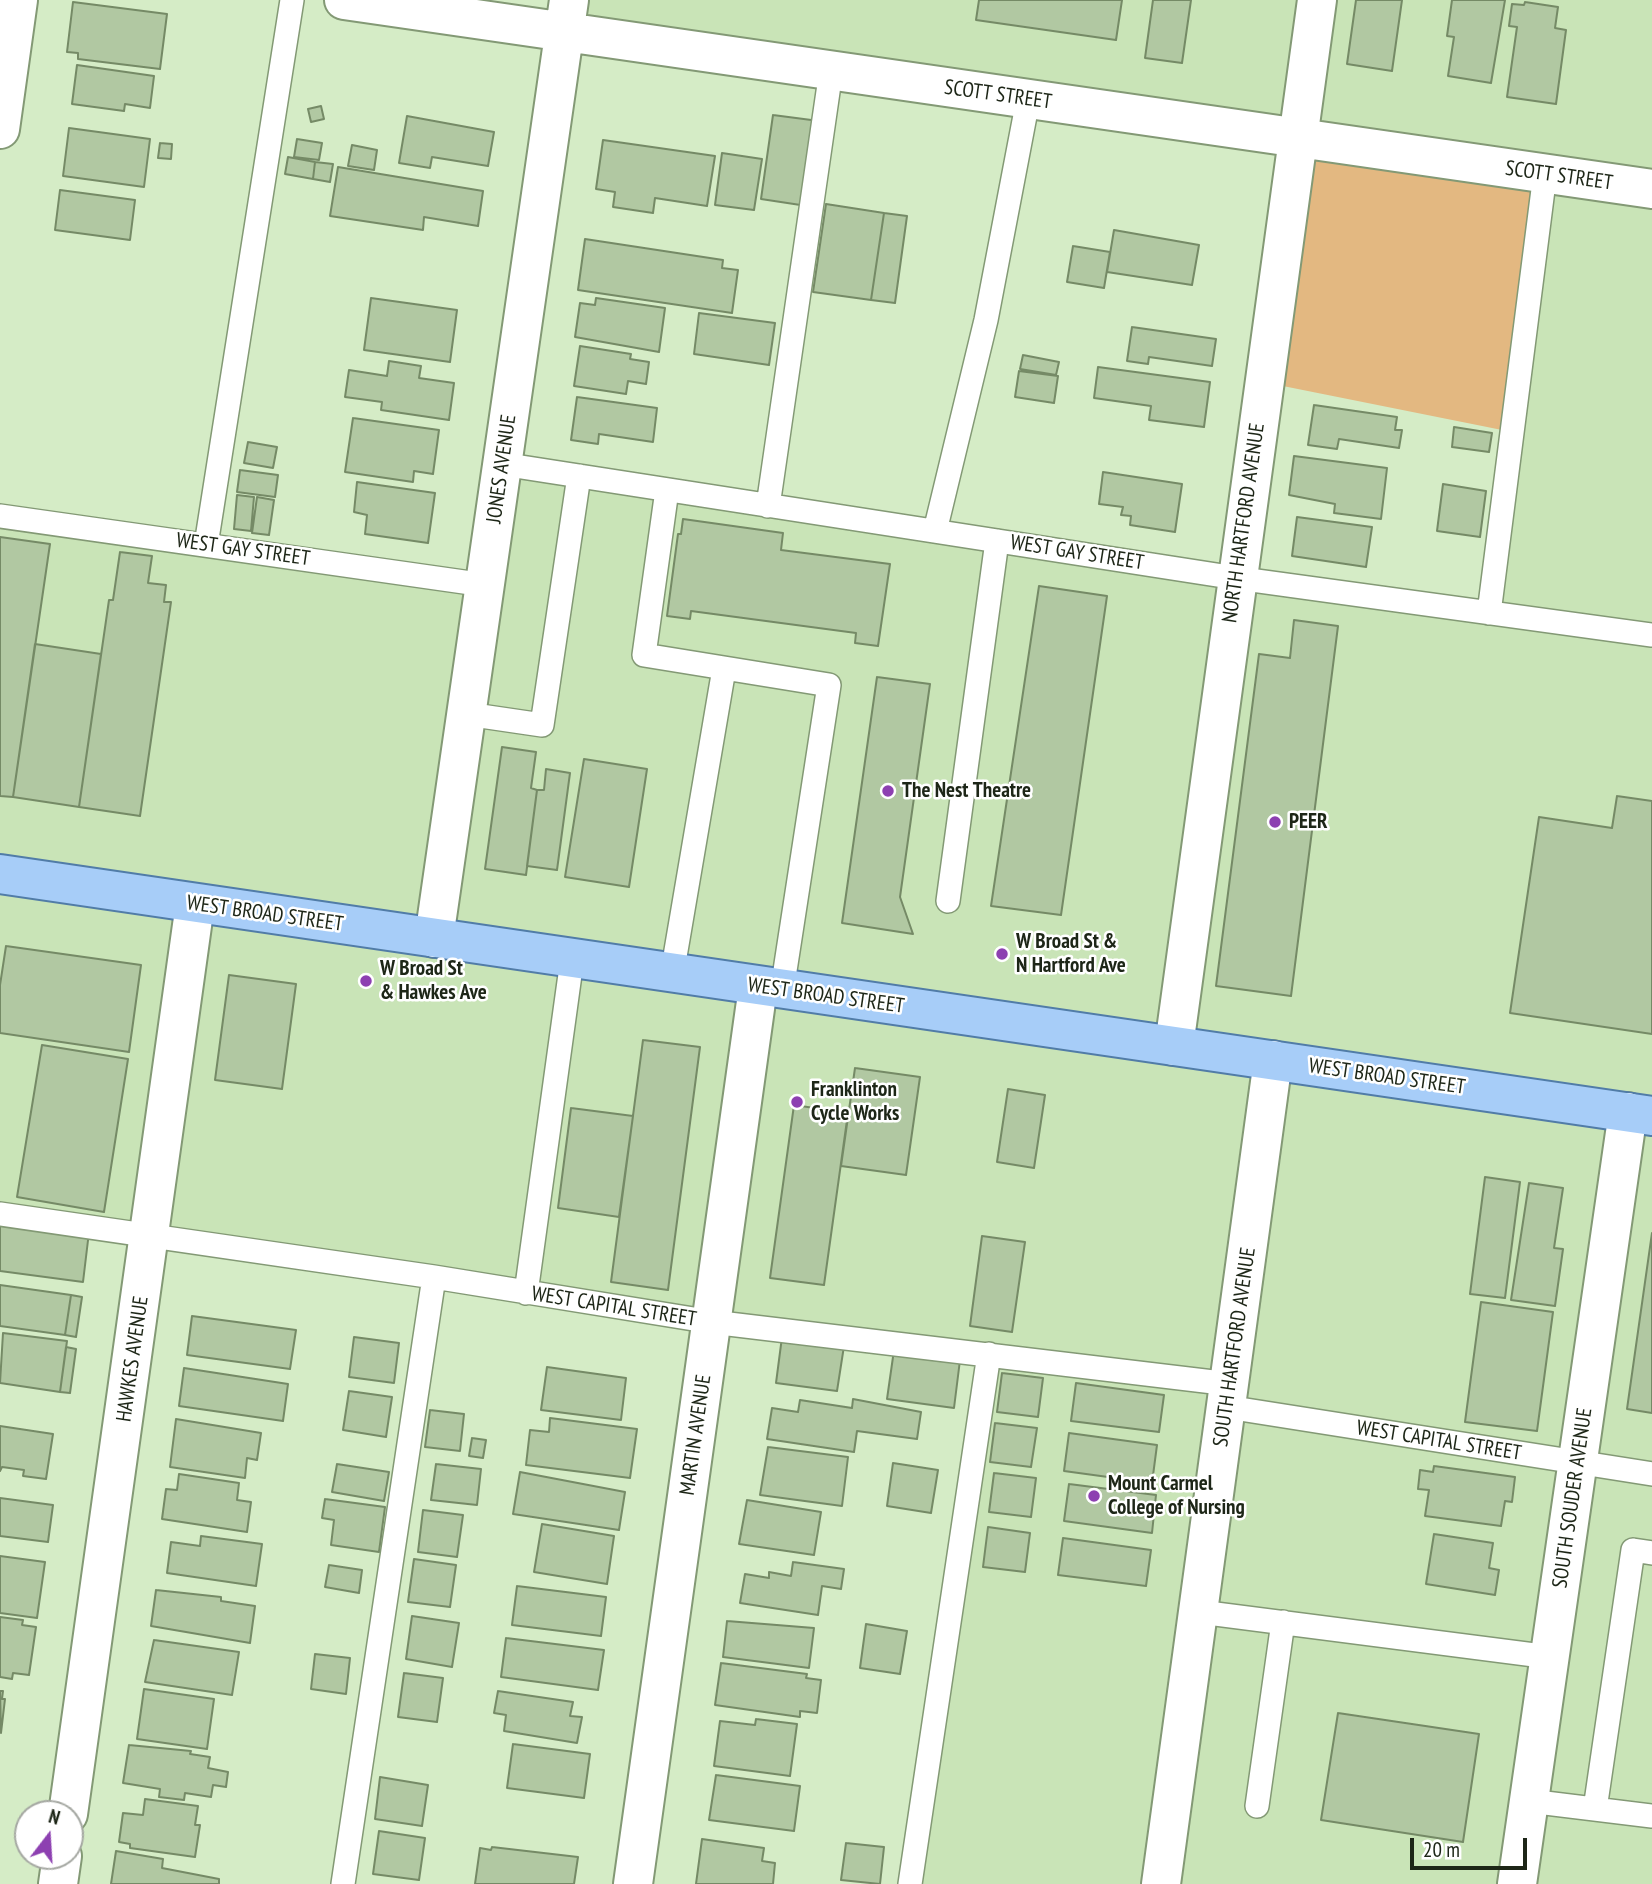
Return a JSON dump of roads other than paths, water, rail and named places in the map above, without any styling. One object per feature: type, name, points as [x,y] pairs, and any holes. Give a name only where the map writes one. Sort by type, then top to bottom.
[{"type":"main road","name":"WEST BROAD STREET","points":[[0,874],[572,960],[1640,1114]]},
{"type":"street","points":[[0,129],[18,0]]},
{"type":"street","name":"SCOTT STREET","points":[[344,0],[567,16],[831,71],[1652,189]]},
{"type":"street","name":"NORTH HARTFORD AVENUE","points":[[1174,1046],[1317,0]]},
{"type":"street","name":"JONES AVENUE","points":[[434,938],[567,16]]},
{"type":"street","name":"HAWKES AVENUE","points":[[70,1800],[151,1237],[195,904]]},
{"type":"street","name":"MARTIN AVENUE","points":[[633,1884],[712,1322],[770,988]]},
{"type":"street","name":"SOUTH HARTFORD AVENUE","points":[[1161,1884],[1273,1060]]},
{"type":"street","name":"SOUTH SOUDER AVENUE","points":[[1517,1884],[1579,1463],[1640,1114]]},
{"type":"lane","points":[[206,545],[292,0]]},
{"type":"lane","points":[[768,506],[831,71]]},
{"type":"lane","points":[[935,531],[986,320],[1028,100]]},
{"type":"lane","points":[[1489,613],[1545,174]]},
{"type":"lane","name":"WEST GAY STREET","points":[[502,464],[1236,578],[1652,635]]},
{"type":"lane","points":[[467,714],[542,725],[579,476]]},
{"type":"lane","points":[[667,490],[644,655],[829,685],[770,988]]},
{"type":"lane","name":"WEST GAY STREET","points":[[0,516],[485,585]]},
{"type":"lane","points":[[948,901],[997,541]]},
{"type":"lane","points":[[672,974],[724,669]]},
{"type":"lane","points":[[526,1293],[572,960]]},
{"type":"lane","name":"WEST CAPITAL STREET","points":[[0,1214],[434,1277],[712,1322],[989,1354],[1228,1395],[1579,1463],[1652,1474]]},
{"type":"lane","points":[[343,1884],[434,1277]]},
{"type":"lane","points":[[910,1884],[989,1354]]},
{"type":"lane","points":[[1595,1809],[1633,1550],[1652,1553]]},
{"type":"lane","points":[[1200,1612],[1550,1657]]},
{"type":"lane","points":[[1257,1805],[1283,1622]]},
{"type":"lane","points":[[1529,1801],[1652,1816]]},
{"type":"place","name":"The Nest Theatre","points":[[888,791]]},
{"type":"place","name":"PEER","points":[[1275,822]]},
{"type":"place","name":"W Broad St & N Hartford Ave","points":[[1002,954]]},
{"type":"place","name":"W Broad St & Hawkes Ave","points":[[366,981]]},
{"type":"place","name":"Franklinton Cycle Works","points":[[797,1102]]},
{"type":"place","name":"Mount Carmel College of Nursing","points":[[1094,1496]]}]
